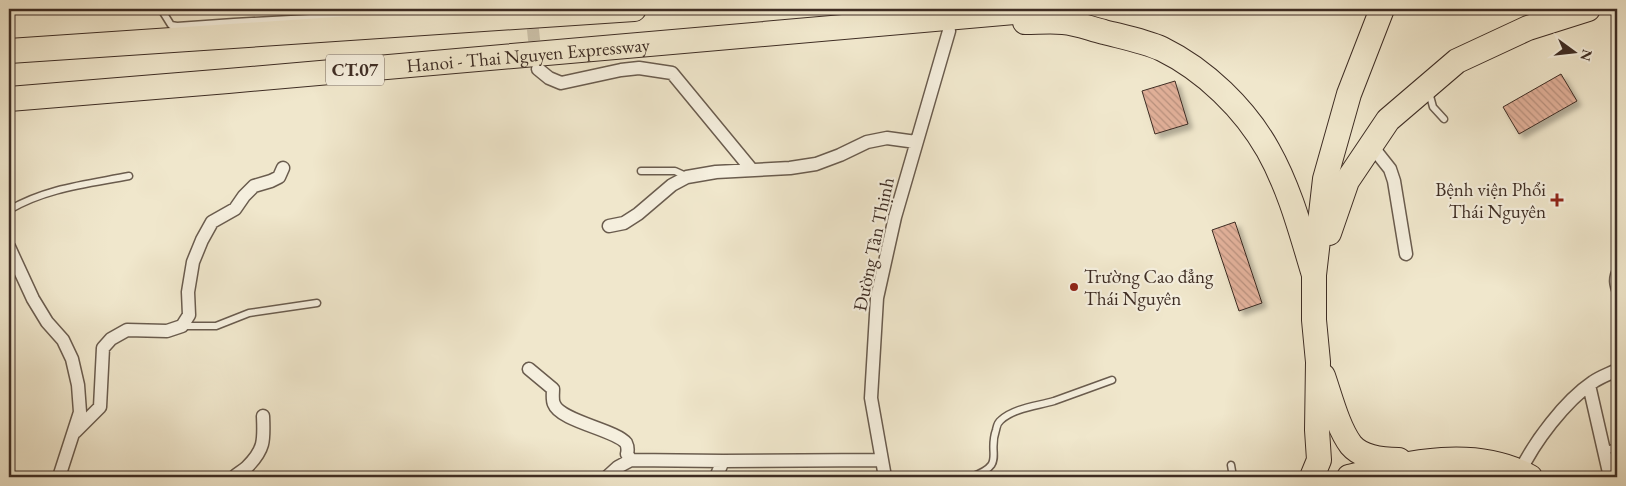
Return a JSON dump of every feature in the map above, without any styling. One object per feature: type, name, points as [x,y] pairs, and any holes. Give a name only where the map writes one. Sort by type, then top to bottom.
[{"type":"highway","name":"Hanoi - Thai Nguyen Expressway","points":[[9,51],[634,9]]},
{"type":"highway","name":"Hanoi - Thai Nguyen Expressway","points":[[9,99],[228,82],[702,38],[1048,9]]},
{"type":"highway","points":[[1314,274],[1347,181],[1388,120],[1457,60],[1528,28],[1588,9]]},
{"type":"highway","points":[[1312,477],[1319,460],[1317,430],[1318,362],[1314,320],[1314,274],[1325,179],[1349,94],[1380,13]]},
{"type":"highway","points":[[702,38],[856,36],[1007,23],[1064,22],[1160,48],[1178,58],[1226,96],[1250,123],[1264,144],[1281,177],[1295,212],[1314,274]]},
{"type":"highway","points":[[1318,362],[1340,423],[1352,446],[1363,454],[1393,460],[1491,462],[1523,475]]},
{"type":"highway","points":[[1340,423],[1344,446],[1341,477]]},
{"type":"highway","points":[[1317,430],[1328,464],[1341,477]]},
{"type":"highway","points":[[1349,477],[1428,461]]},
{"type":"street","name":"Đường Tân Thịnh","points":[[885,477],[872,398],[877,298],[895,217],[942,53],[943,31]]},
{"type":"street","points":[[538,69],[548,78],[562,82],[639,68],[672,73],[752,170]]},
{"type":"street","points":[[609,226],[624,223],[638,214],[672,185],[687,177],[716,172],[790,168],[816,164],[867,142],[886,138],[916,142]]},
{"type":"street","points":[[1371,145],[1390,169],[1394,181],[1406,254]]},
{"type":"street","points":[[75,432],[100,406],[103,348],[111,339],[127,330],[167,331],[182,326],[189,315],[188,292],[194,262],[202,240],[212,222],[235,209],[254,186],[279,177],[283,168]]},
{"type":"street","points":[[9,247],[33,299],[47,322],[63,340],[72,359],[78,385],[80,412],[59,477]]},
{"type":"street","points":[[529,369],[553,389],[553,402],[558,410],[620,438],[626,443],[628,448],[627,454],[631,460]]},
{"type":"street","points":[[1523,475],[1527,457],[1569,403],[1589,385],[1617,370]]},
{"type":"street","points":[[1589,385],[1610,477]]},
{"type":"street","points":[[234,477],[245,469],[256,456],[264,441],[263,416]]},
{"type":"street","points":[[607,477],[618,467],[631,460],[882,460]]},
{"type":"street","points":[[716,477],[723,461]]},
{"type":"lane","points":[[161,9],[171,25],[177,26],[396,14]]},
{"type":"lane","points":[[1427,86],[1433,107],[1444,120]]},
{"type":"lane","points":[[641,171],[675,171],[687,177]]},
{"type":"lane","points":[[9,210],[32,197],[63,188],[129,176]]},
{"type":"lane","points":[[1617,268],[1613,274],[1613,286],[1617,295]]},
{"type":"lane","points":[[182,326],[216,326],[249,313],[317,303]]},
{"type":"lane","points":[[971,477],[986,471],[992,465],[994,435],[998,422],[1008,414],[1053,401],[1112,380]]},
{"type":"lane","points":[[1603,451],[1617,447]]},
{"type":"lane","points":[[1231,465],[1233,477]]},
{"type":"building","points":[[1561,74],[1577,101],[1519,134],[1503,107]]},
{"type":"building","points":[[1175,81],[1188,124],[1155,134],[1142,91]]},
{"type":"building","points":[[1235,222],[1262,303],[1239,311],[1212,230]]},
{"type":"tunnel","points":[[531,11],[536,58]]},
{"type":"place","name":"Bệnh viện Phổi Thái Nguyên","points":[[1557,200]]},
{"type":"place","name":"Trường Cao đẳng Thái Nguyên","points":[[1074,287]]}]
